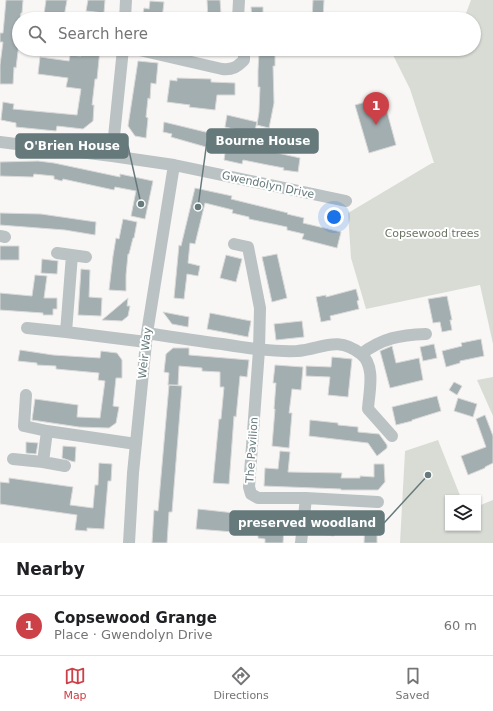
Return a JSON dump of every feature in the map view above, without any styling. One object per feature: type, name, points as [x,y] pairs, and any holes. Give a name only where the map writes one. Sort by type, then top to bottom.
[{"type":"street","points":[[125,12],[126,0]]},
{"type":"street","points":[[238,12],[239,0]]},
{"type":"street","points":[[112,156],[122,56]]},
{"type":"street","points":[[165,56],[230,70],[236,68],[244,60],[244,56]]},
{"type":"street","name":"Gwendolyn Drive","points":[[0,142],[112,156],[174,166],[346,201]]},
{"type":"street","name":"Weir Way","points":[[129,543],[136,444],[146,338],[174,166]]},
{"type":"street","points":[[234,244],[248,247],[260,308],[258,350]]},
{"type":"street","points":[[57,253],[86,257]]},
{"type":"street","points":[[66,332],[72,255]]},
{"type":"street","points":[[26,328],[146,338],[258,350],[298,351],[334,343],[348,346],[361,354],[368,362],[370,371],[368,409],[392,436]]},
{"type":"street","points":[[361,354],[389,338],[426,334]]},
{"type":"street","name":"The Pavilion","points":[[258,350],[250,487],[251,494],[258,498],[306,498],[378,502]]},
{"type":"street","points":[[26,395],[24,426],[47,431],[136,444]]},
{"type":"street","points":[[43,462],[47,431]]},
{"type":"street","points":[[13,459],[65,466]]},
{"type":"street","points":[[301,543],[306,498]]},
{"type":"green space","name":"Copsewood trees","points":[[471,0],[493,0],[493,344],[480,285],[366,309],[351,258],[348,213],[434,163],[410,89],[394,56],[481,56],[481,12],[466,12]]},
{"type":"green space","points":[[493,377],[493,416],[477,380]]},
{"type":"green space","points":[[438,440],[460,495],[445,495],[445,531],[481,531],[481,505],[493,500],[493,543],[400,543],[405,451]]},
{"type":"building","points":[[6,0],[23,0],[22,12],[12,12],[12,56],[17,56],[16,68],[14,67],[13,84],[0,84],[0,65],[3,42],[0,42],[0,33],[3,33]]},
{"type":"building","points":[[46,0],[67,0],[65,12],[44,12]]},
{"type":"building","points":[[88,0],[105,0],[104,12],[86,11]]},
{"type":"building","points":[[207,0],[220,0],[221,12],[208,12]]},
{"type":"building","points":[[313,0],[324,0],[323,12],[312,12]]},
{"type":"building","points":[[150,1],[164,2],[163,12],[143,12],[144,8],[149,9]]},
{"type":"building","points":[[251,7],[263,7],[263,12],[251,12]]},
{"type":"building","points":[[70,56],[99,56],[92,105],[94,105],[93,121],[83,129],[57,126],[56,131],[16,127],[16,123],[1,120],[3,102],[14,104],[13,109],[77,115],[81,89],[66,87],[68,78],[38,74],[40,57],[69,61]]},
{"type":"building","points":[[259,56],[275,56],[275,66],[273,66],[274,103],[269,128],[257,125],[260,87],[258,87]]},
{"type":"building","points":[[138,61],[158,63],[156,84],[151,83],[150,99],[148,98],[146,138],[135,136],[128,126]]},
{"type":"building","points":[[177,78],[211,79],[211,82],[235,83],[235,95],[217,95],[215,110],[189,107],[190,105],[167,102],[170,80],[177,81]]},
{"type":"building","points":[[383,97],[396,145],[369,153],[355,105]]},
{"type":"building","points":[[227,115],[257,122],[254,134],[225,127]]},
{"type":"building","points":[[164,122],[226,137],[223,148],[207,144],[206,147],[171,137],[172,134],[163,132]]},
{"type":"building","points":[[246,146],[300,158],[298,172],[283,170],[284,168],[243,160],[242,164],[224,160],[226,147],[245,151]]},
{"type":"building","points":[[38,161],[120,177],[120,174],[153,181],[145,219],[131,216],[136,191],[115,187],[114,190],[63,179],[62,181],[54,179],[54,176],[34,174],[33,177],[0,176],[0,162]]},
{"type":"building","points":[[195,188],[232,196],[231,199],[304,218],[303,223],[341,232],[337,248],[302,239],[304,234],[287,230],[287,227],[249,219],[249,217],[232,213],[233,210],[205,203],[195,244],[190,243],[188,263],[200,266],[198,276],[187,274],[184,299],[174,298],[179,245],[181,246]]},
{"type":"building","points":[[0,213],[41,214],[96,222],[95,235],[65,230],[0,225]]},
{"type":"building","points":[[123,219],[137,222],[134,238],[128,254],[126,291],[109,290],[116,238],[119,239]]},
{"type":"building","points":[[0,246],[19,246],[19,260],[0,260]]},
{"type":"building","points":[[277,254],[287,298],[272,302],[262,257]]},
{"type":"building","points":[[226,255],[242,259],[236,282],[220,278]]},
{"type":"building","points":[[42,259],[58,261],[57,274],[41,273]]},
{"type":"building","points":[[81,269],[90,270],[89,297],[102,298],[101,316],[78,315]]},
{"type":"building","points":[[35,275],[47,276],[44,298],[57,298],[57,309],[53,309],[53,315],[0,310],[0,293],[32,296]]},
{"type":"building","points":[[356,289],[359,300],[357,301],[359,309],[330,316],[331,320],[321,322],[316,297],[326,295],[326,297]]},
{"type":"building","points":[[447,296],[452,320],[450,320],[452,330],[442,332],[440,322],[433,323],[428,299]]},
{"type":"building","points":[[128,298],[127,306],[130,306],[128,316],[122,321],[102,320]]},
{"type":"building","points":[[163,312],[189,317],[188,327],[172,324]]},
{"type":"building","points":[[210,313],[251,321],[248,337],[207,329]]},
{"type":"building","points":[[302,321],[304,337],[276,340],[274,324]]},
{"type":"building","points":[[481,339],[484,356],[460,361],[460,363],[446,367],[442,351],[462,346],[461,343]]},
{"type":"building","points":[[434,344],[437,358],[423,361],[420,347]]},
{"type":"building","points":[[392,346],[396,363],[419,358],[423,380],[390,388],[380,351]]},
{"type":"building","points":[[173,348],[189,348],[189,355],[249,360],[247,377],[240,376],[236,417],[234,416],[229,484],[213,483],[219,419],[221,419],[224,387],[220,387],[220,372],[202,371],[202,368],[179,366],[178,385],[168,385],[169,373],[164,372],[166,354]]},
{"type":"building","points":[[20,350],[53,355],[100,358],[101,351],[117,353],[122,360],[122,378],[116,378],[113,406],[119,407],[116,423],[109,428],[79,427],[32,420],[35,399],[78,405],[77,417],[100,418],[105,381],[98,380],[99,373],[56,369],[56,366],[37,365],[37,363],[18,361]]},
{"type":"building","points":[[332,357],[352,359],[348,397],[328,395],[330,377],[306,376],[306,366],[331,367]]},
{"type":"building","points":[[275,365],[303,367],[301,390],[292,389],[289,413],[292,413],[289,448],[272,446],[276,383],[273,383]]},
{"type":"building","points":[[454,382],[462,386],[457,395],[449,390]]},
{"type":"building","points":[[169,385],[182,386],[172,512],[169,512],[167,543],[152,543],[154,510],[158,511]]},
{"type":"building","points":[[437,396],[441,411],[396,425],[392,407]]},
{"type":"building","points":[[458,398],[477,404],[473,417],[454,411]]},
{"type":"building","points":[[485,415],[493,436],[493,463],[468,475],[461,456],[486,447],[476,419]]},
{"type":"building","points":[[310,420],[358,427],[358,432],[379,434],[387,445],[387,448],[377,456],[368,443],[309,436]]},
{"type":"building","points":[[26,442],[38,443],[36,454],[26,453]]},
{"type":"building","points":[[63,446],[76,447],[75,462],[62,458]]},
{"type":"building","points":[[280,451],[290,452],[288,472],[342,473],[341,478],[360,478],[360,476],[374,477],[374,464],[384,464],[385,482],[378,490],[341,490],[264,486],[265,468],[278,469]]},
{"type":"building","points":[[99,463],[112,464],[111,481],[108,481],[104,529],[87,528],[87,531],[75,530],[77,515],[0,504],[0,482],[9,483],[9,478],[73,487],[70,505],[93,508],[95,485],[98,485]]},
{"type":"building","points":[[198,509],[244,514],[243,523],[266,524],[267,513],[285,514],[283,543],[265,543],[265,539],[258,538],[258,534],[196,529]]},
{"type":"building","points":[[318,516],[335,517],[334,536],[316,534]]},
{"type":"building","points":[[365,518],[377,518],[377,543],[364,543]]},
{"type":"place","name":"Copsewood Grange","points":[[376,125]]},
{"type":"place","name":"O'Brien House","points":[[141,204]]},
{"type":"place","name":"Bourne House","points":[[198,207]]},
{"type":"place","name":"preserved woodland","points":[[428,475]]}]
